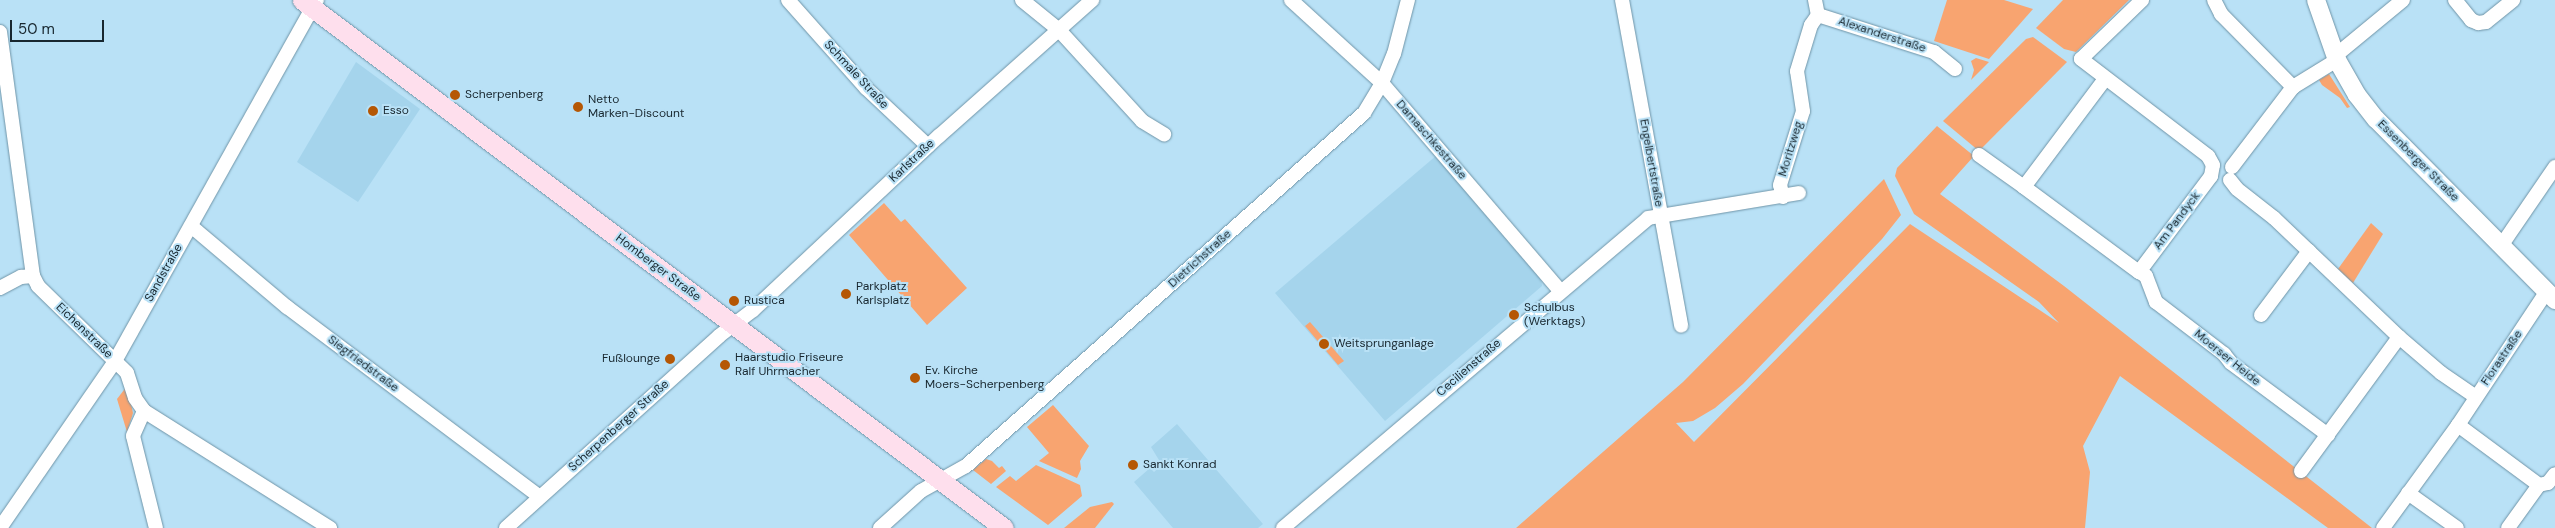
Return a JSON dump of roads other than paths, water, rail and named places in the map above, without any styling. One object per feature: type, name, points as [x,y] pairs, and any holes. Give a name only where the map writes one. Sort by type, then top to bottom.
[{"type":"main road","name":"Homberger Straße","points":[[310,3],[1004,528]]},
{"type":"street","name":"Schmale Straße","points":[[788,0],[866,88],[928,146]]},
{"type":"street","points":[[1022,0],[1059,30],[1142,121],[1164,134]]},
{"type":"street","name":"Karlstraße","points":[[734,325],[753,310],[928,146],[1092,0]]},
{"type":"street","name":"Damaschkestraße","points":[[1291,0],[1382,83],[1560,291]]},
{"type":"street","name":"Dietrichstraße","points":[[880,528],[920,491],[966,466],[1364,113],[1382,83],[1394,54],[1408,0]]},
{"type":"street","name":"Engelbertstraße","points":[[1622,0],[1681,326]]},
{"type":"street","points":[[1815,0],[1818,15]]},
{"type":"street","points":[[2142,0],[2081,59],[2208,156],[2212,170],[2225,182],[2293,87],[2336,58],[2403,0]]},
{"type":"street","name":"Essenberger Straße","points":[[2316,0],[2336,58],[2357,95],[2376,119],[2551,295]]},
{"type":"street","points":[[2455,0],[2471,20],[2478,24],[2486,22],[2513,0]]},
{"type":"street","points":[[2215,2],[2221,14],[2293,87]]},
{"type":"street","name":"Sandstraße","points":[[0,528],[115,361],[191,226],[310,3]]},
{"type":"street","name":"Alexanderstraße","points":[[1818,15],[1934,52],[1955,69]]},
{"type":"street","name":"Moritzweg","points":[[1783,197],[1780,185],[1803,111],[1797,71],[1811,25],[1818,15]]},
{"type":"street","name":"Eichenstraße","points":[[0,32],[33,276],[38,286],[127,373],[135,398],[144,411],[330,528]]},
{"type":"street","points":[[2024,187],[2105,79]]},
{"type":"street","points":[[1979,155],[2139,272]]},
{"type":"street","points":[[2501,246],[2555,167]]},
{"type":"street","name":"Am Pandyck","points":[[2139,272],[2212,170]]},
{"type":"street","points":[[2231,174],[2237,189],[2274,218],[2400,337],[2441,373],[2476,397]]},
{"type":"street","name":"Cecilienstraße","points":[[1283,528],[1648,218],[1799,193]]},
{"type":"street","name":"Siegfriedstraße","points":[[191,226],[287,307],[540,497]]},
{"type":"street","points":[[2261,316],[2309,250]]},
{"type":"street","name":"Moerser Heide","points":[[2139,272],[2146,276],[2156,302],[2224,354],[2231,362],[2328,435]]},
{"type":"street","points":[[0,288],[22,277],[33,276]]},
{"type":"street","name":"Florastraße","points":[[2382,528],[2551,295]]},
{"type":"street","name":"Scherpenberger Straße","points":[[506,528],[734,325]]},
{"type":"street","points":[[2301,471],[2400,337]]},
{"type":"street","points":[[144,411],[133,436],[156,528]]},
{"type":"street","points":[[2458,425],[2539,485]]},
{"type":"street","points":[[2508,528],[2539,485],[2548,483],[2555,474]]},
{"type":"street","points":[[2408,493],[2458,528]]},
{"type":"place","name":"Scherpenberg","points":[[455,95]]},
{"type":"place","name":"Netto Marken-Discount","points":[[578,107]]},
{"type":"place","name":"Esso","points":[[373,111]]},
{"type":"place","name":"Parkplatz Karlsplatz","points":[[846,294]]},
{"type":"place","name":"Rustica","points":[[734,301]]},
{"type":"place","name":"Schulbus (Werktags)","points":[[1514,315]]},
{"type":"place","name":"Weitsprunganlage","points":[[1324,344]]},
{"type":"place","name":"Fußlounge","points":[[670,359]]},
{"type":"place","name":"Haarstudio Friseure Ralf Uhrmacher","points":[[725,365]]},
{"type":"place","name":"Ev. Kirche Moers-Scherpenberg","points":[[915,378]]},
{"type":"place","name":"Sankt Konrad","points":[[1133,465]]}]
